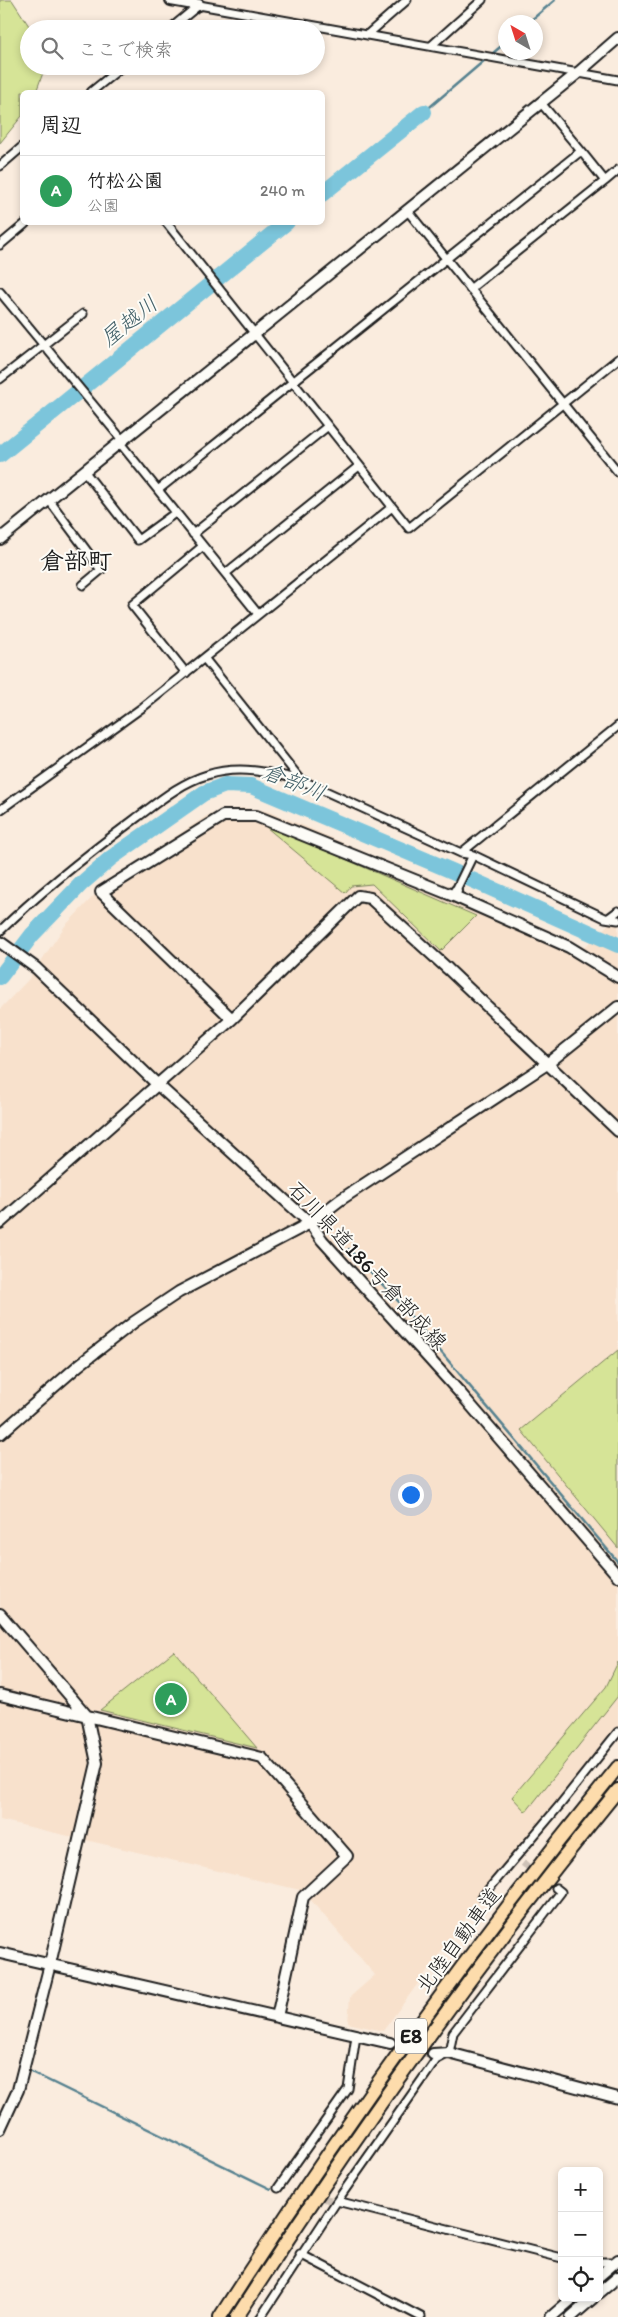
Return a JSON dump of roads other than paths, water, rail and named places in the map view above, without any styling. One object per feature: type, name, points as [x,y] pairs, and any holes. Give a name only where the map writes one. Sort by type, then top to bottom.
[{"type":"highway","name":"北陸自動車道","points":[[220,2317],[343,2132],[418,2025],[495,1922],[618,1766]]},
{"type":"highway","name":"北陸自動車道","points":[[237,2317],[349,2149],[429,2036],[512,1925],[618,1790]]},
{"type":"street","points":[[171,0],[283,20]]},
{"type":"street","points":[[367,35],[407,0]]},
{"type":"street","points":[[431,46],[482,0]]},
{"type":"street","points":[[181,20],[199,5]]},
{"type":"street","points":[[325,28],[618,80]]},
{"type":"street","points":[[0,539],[541,103],[618,38]]},
{"type":"street","points":[[93,90],[112,75]]},
{"type":"street","points":[[541,103],[605,181]]},
{"type":"street","points":[[0,166],[20,150]]},
{"type":"street","points":[[158,490],[581,151]]},
{"type":"street","points":[[470,289],[618,170]]},
{"type":"street","points":[[407,210],[618,472]]},
{"type":"street","points":[[0,245],[24,225]]},
{"type":"street","points":[[168,225],[409,528],[618,359]]},
{"type":"street","points":[[0,292],[84,394],[175,513],[258,614]]},
{"type":"street","points":[[0,379],[83,314]]},
{"type":"street","points":[[193,534],[328,426]]},
{"type":"street","points":[[226,573],[359,466]]},
{"type":"street","points":[[85,472],[138,540],[175,513]]},
{"type":"street","points":[[49,500],[101,570],[83,585]]},
{"type":"street","points":[[0,810],[186,673],[392,507]]},
{"type":"street","points":[[186,673],[132,604],[203,546]]},
{"type":"street","points":[[204,658],[301,780]]},
{"type":"street","points":[[461,852],[618,726]]},
{"type":"street","points":[[0,931],[86,855],[178,787],[206,775],[236,770],[268,771],[301,780],[605,918],[610,917],[618,920]]},
{"type":"street","points":[[232,1019],[101,892],[223,816],[256,816],[455,893],[569,947],[618,977]]},
{"type":"street","points":[[455,893],[472,858]]},
{"type":"street","points":[[0,1223],[159,1086],[232,1019],[358,896],[370,898],[448,969],[618,1131]]},
{"type":"street","points":[[610,917],[618,911]]},
{"type":"street","name":"石川県道186号倉部成線","points":[[0,942],[36,968],[159,1086],[310,1223],[322,1240],[461,1394],[618,1576]]},
{"type":"street","points":[[0,1434],[79,1365],[134,1322],[179,1292],[310,1223],[340,1200],[547,1064],[618,1007]]},
{"type":"street","points":[[0,1614],[87,1716],[97,1763],[50,1964],[18,2090],[0,2129]]},
{"type":"street","points":[[0,1695],[262,1758],[346,1856],[304,1897],[276,2018]]},
{"type":"street","points":[[482,1897],[560,1806],[618,1732]]},
{"type":"street","points":[[516,1857],[523,1863]]},
{"type":"street","points":[[261,2317],[336,2201],[436,2060],[448,2053],[453,2033],[561,1892],[556,1888]]},
{"type":"street","points":[[0,1953],[390,2043]]},
{"type":"street","points":[[278,2188],[348,2089],[356,2036]]},
{"type":"street","points":[[433,2054],[448,2053],[618,2098]]},
{"type":"street","points":[[336,2201],[558,2257]]},
{"type":"street","points":[[300,2254],[421,2317]]},
{"type":"street","points":[[603,2262],[617,2262]]},
{"type":"street","points":[[603,2273],[617,2262]]},
{"type":"street","points":[[603,2290],[618,2277]]},
{"type":"street","points":[[551,2317],[568,2302]]},
{"type":"street","points":[[571,2317],[588,2302]]},
{"type":"waterway","points":[[537,15],[555,0]]},
{"type":"waterway","points":[[424,112],[498,49]]},
{"type":"waterway","name":"屋越川","points":[[325,192],[424,112]]},
{"type":"waterway","name":"屋越川","points":[[0,455],[283,225]]},
{"type":"waterway","name":"倉部川","points":[[0,977],[32,935],[81,884],[111,858],[204,793],[225,785],[251,786],[452,871],[618,945]]},
{"type":"waterway","points":[[349,1249],[398,1301],[618,1562]]},
{"type":"waterway","points":[[31,2072],[271,2189]]},
{"type":"tunnel","points":[[523,1863],[556,1888]]},
{"type":"tunnel","points":[[390,2043],[433,2054]]},
{"type":"tunnel","points":[[293,2193],[337,2201]]},
{"type":"place","name":"竹松公園","points":[[171,1699]]},
{"type":"district","name":"倉部町","points":[[76,560]]}]
